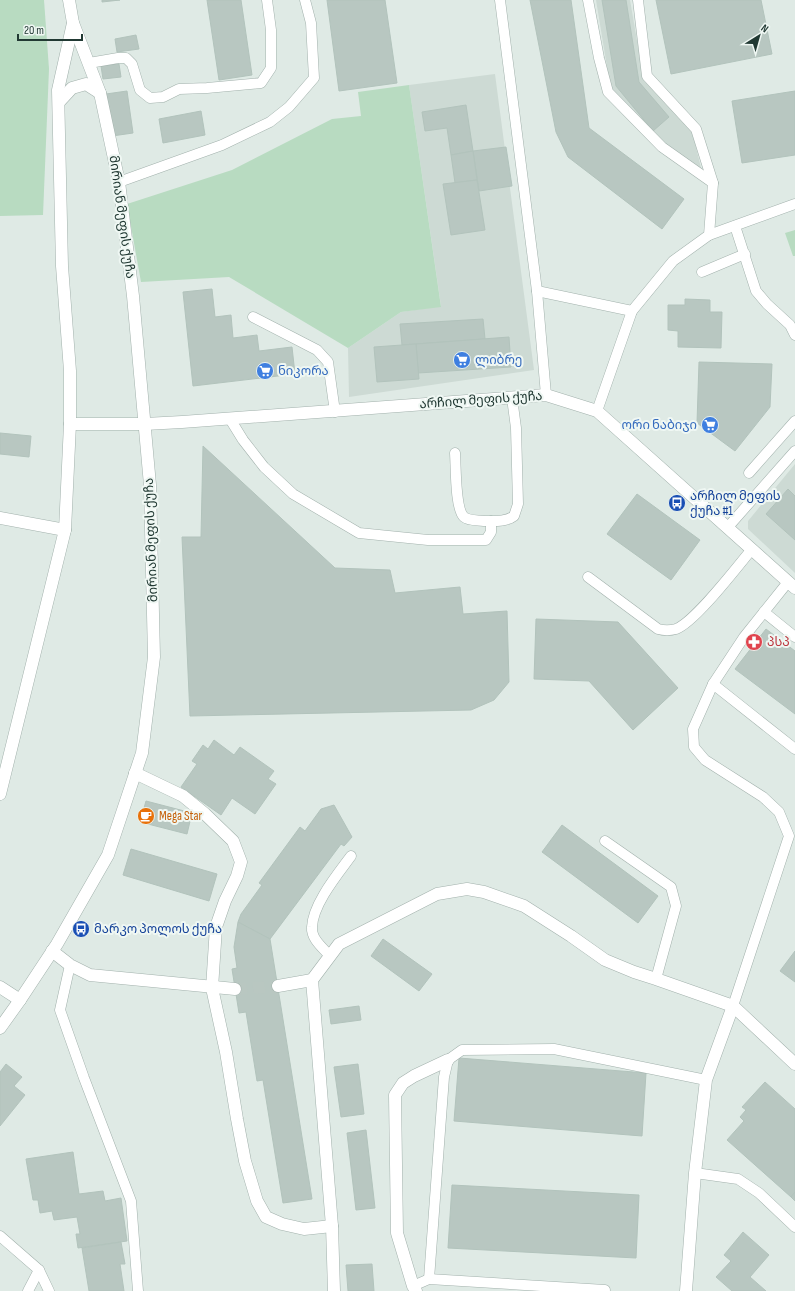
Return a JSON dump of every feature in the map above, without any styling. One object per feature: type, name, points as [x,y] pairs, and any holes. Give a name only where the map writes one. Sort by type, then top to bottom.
[{"type":"street","name":"მირიან მეფის ქუჩა","points":[[0,1028],[52,952],[108,855],[142,754],[154,656],[150,485],[134,296],[119,182],[100,93],[73,23],[69,0]]},
{"type":"street","name":"მირიან მეფის ქუჩა","points":[[0,794],[65,530],[70,424],[70,371],[62,266],[58,90],[73,23]]},
{"type":"street","points":[[59,102],[72,88],[86,84],[100,93]]},
{"type":"street","name":"არჩილ მეფის ქუჩა","points":[[70,424],[145,424],[230,419],[546,395],[597,411],[792,585]]},
{"type":"street","points":[[0,518],[65,530]]},
{"type":"street","points":[[135,773],[183,796],[205,814],[233,841],[241,862],[237,876],[225,901],[216,926],[212,988],[226,1052],[237,1119],[246,1161],[257,1201],[266,1217],[282,1224],[304,1229],[332,1226]]},
{"type":"street","points":[[334,1291],[332,1226],[312,980],[339,944],[437,894],[467,889],[484,892],[524,906],[571,936],[604,960],[634,972],[656,978],[733,1006],[795,1064]]},
{"type":"street","points":[[52,952],[70,965],[90,975],[212,988],[235,989]]},
{"type":"street","points":[[278,986],[312,980]]},
{"type":"street","points":[[0,988],[20,1000]]},
{"type":"street","points":[[686,1291],[695,1173],[706,1080],[733,1006]]},
{"type":"street","points":[[414,1289],[397,1233],[395,1095],[403,1083],[414,1076],[448,1060]]},
{"type":"lane","points":[[89,63],[126,58],[132,64],[140,90],[150,98],[163,97],[179,89],[261,83],[271,68],[271,30],[267,0]]},
{"type":"lane","points":[[119,182],[222,145],[270,122],[289,107],[314,78],[311,23],[305,0]]},
{"type":"lane","points":[[500,0],[524,199],[537,291],[546,395]]},
{"type":"lane","points":[[588,0],[599,58],[608,92],[662,148],[713,183]]},
{"type":"lane","points":[[638,0],[647,76],[696,129],[713,183],[709,235]]},
{"type":"lane","points":[[597,411],[632,311],[673,261],[709,235],[795,204]]},
{"type":"lane","points":[[735,226],[756,291],[767,304],[790,325],[795,335]]},
{"type":"lane","points":[[702,272],[745,254]]},
{"type":"lane","points":[[537,291],[632,311]]},
{"type":"lane","points":[[253,317],[317,350],[328,362],[335,412]]},
{"type":"lane","points":[[455,453],[458,506],[460,512],[468,520],[491,521],[510,519],[514,516],[517,510],[516,428],[512,398]]},
{"type":"lane","points":[[230,419],[243,440],[264,467],[293,494],[358,533],[428,540],[486,540],[491,532],[491,521]]},
{"type":"lane","points":[[749,474],[795,421]]},
{"type":"lane","points":[[728,527],[795,451]]},
{"type":"lane","points":[[588,578],[658,629],[666,631],[677,629],[696,614],[752,550]]},
{"type":"lane","points":[[733,1006],[788,836],[779,812],[763,797],[705,760],[694,747],[693,729],[713,684],[744,636],[764,612],[792,585]]},
{"type":"lane","points":[[764,612],[795,638]]},
{"type":"lane","points":[[713,684],[795,749]]},
{"type":"lane","points":[[605,841],[670,887],[676,906],[656,978]]},
{"type":"lane","points":[[330,956],[318,944],[312,928],[318,904],[351,856]]},
{"type":"lane","points":[[70,965],[60,1010],[131,1201],[138,1291]]},
{"type":"lane","points":[[429,1279],[444,1077],[448,1060],[462,1050],[554,1049],[706,1080]]},
{"type":"lane","points":[[695,1173],[738,1179],[759,1193],[795,1227]]},
{"type":"lane","points":[[0,1236],[39,1270],[49,1291]]},
{"type":"lane","points":[[28,1291],[39,1270]]},
{"type":"lane","points":[[414,1289],[429,1279],[605,1290]]},
{"type":"shaded area","points":[[596,0],[630,0],[644,81],[692,131],[702,172],[664,145],[611,91]]},
{"type":"shaded area","points":[[495,74],[534,370],[349,397],[348,348],[401,312],[441,306],[409,85]]},
{"type":"shaded area","points":[[795,464],[795,573],[748,529],[748,521]]},
{"type":"green space","points":[[0,0],[44,0],[49,69],[43,215],[0,216]]},
{"type":"green space","points":[[409,85],[441,307],[401,312],[348,348],[229,277],[141,282],[127,204],[232,170],[332,119],[361,116],[358,92]]},
{"type":"green space","points":[[795,230],[795,256],[793,256],[785,233]]},
{"type":"building","points":[[102,0],[120,0],[102,2]]},
{"type":"building","points":[[207,0],[241,0],[252,75],[219,80]]},
{"type":"building","points":[[327,0],[385,0],[397,83],[339,91]]},
{"type":"building","points":[[530,0],[571,0],[589,128],[684,199],[662,229],[568,157],[556,132]]},
{"type":"building","points":[[602,0],[626,0],[639,82],[669,117],[653,131],[616,86]]},
{"type":"building","points":[[656,0],[761,0],[772,54],[671,74]]},
{"type":"building","points":[[136,35],[139,49],[117,52],[115,39]]},
{"type":"building","points":[[119,64],[121,77],[103,79],[101,66]]},
{"type":"building","points":[[127,91],[133,133],[112,136],[106,94]]},
{"type":"building","points":[[795,91],[795,155],[742,163],[732,101]]},
{"type":"building","points":[[466,105],[473,151],[451,155],[447,128],[425,131],[422,112]]},
{"type":"building","points":[[201,111],[205,135],[163,143],[159,119]]},
{"type":"building","points":[[506,147],[512,186],[479,191],[473,151]]},
{"type":"building","points":[[473,151],[477,180],[455,183],[451,155]]},
{"type":"building","points":[[477,180],[485,230],[451,235],[443,184]]},
{"type":"building","points":[[212,289],[215,317],[231,315],[233,338],[257,335],[259,351],[292,347],[295,374],[193,386],[183,292]]},
{"type":"building","points":[[685,299],[710,300],[710,312],[722,312],[721,348],[678,347],[678,331],[668,330],[668,305],[685,305]]},
{"type":"building","points":[[483,319],[485,339],[402,345],[400,324]]},
{"type":"building","points":[[509,337],[511,367],[418,373],[416,344]]},
{"type":"building","points":[[416,344],[419,379],[377,382],[374,347]]},
{"type":"building","points":[[699,362],[772,364],[770,407],[735,451],[697,423]]},
{"type":"building","points":[[0,433],[31,436],[29,457],[0,454]]},
{"type":"building","points":[[203,446],[335,568],[390,570],[395,593],[460,587],[463,614],[507,611],[509,682],[494,700],[471,710],[190,716],[182,537],[201,537]]},
{"type":"building","points":[[788,489],[795,496],[795,540],[766,514]]},
{"type":"building","points":[[637,494],[700,540],[671,580],[607,534]]},
{"type":"building","points":[[536,619],[618,622],[678,688],[633,730],[589,681],[534,679]]},
{"type":"building","points":[[766,629],[795,651],[795,714],[735,669]]},
{"type":"building","points":[[214,740],[234,755],[240,747],[274,771],[268,779],[276,784],[255,814],[232,798],[221,815],[181,787],[197,764],[192,761],[203,745],[208,749]]},
{"type":"building","points":[[146,801],[192,813],[187,834],[140,822]]},
{"type":"building","points":[[334,805],[352,837],[344,846],[341,844],[270,939],[238,922],[241,914],[262,885],[259,883],[300,827],[305,831],[321,809]]},
{"type":"building","points":[[562,825],[658,896],[638,923],[542,852]]},
{"type":"building","points":[[131,849],[217,874],[209,901],[123,875]]},
{"type":"building","points":[[238,922],[270,939],[312,1199],[283,1203],[263,1080],[257,1081],[246,1012],[239,1013],[232,969],[237,968],[234,947]]},
{"type":"building","points":[[383,939],[432,974],[419,991],[371,956]]},
{"type":"building","points":[[795,951],[795,982],[780,971]]},
{"type":"building","points":[[359,1006],[361,1020],[331,1024],[329,1010]]},
{"type":"building","points":[[459,1058],[646,1073],[642,1136],[454,1121]]},
{"type":"building","points":[[6,1064],[22,1077],[14,1086],[25,1095],[0,1126],[0,1072]]},
{"type":"building","points":[[358,1064],[364,1114],[341,1117],[334,1067]]},
{"type":"building","points":[[765,1082],[795,1109],[795,1192],[791,1197],[727,1140],[744,1121],[740,1117],[746,1110],[742,1107]]},
{"type":"building","points":[[366,1130],[375,1208],[356,1210],[347,1133]]},
{"type":"building","points":[[73,1152],[79,1194],[103,1191],[105,1201],[121,1198],[127,1241],[78,1248],[76,1234],[80,1234],[77,1217],[54,1220],[52,1211],[40,1213],[38,1200],[33,1200],[26,1159]]},
{"type":"building","points":[[452,1185],[639,1195],[636,1258],[448,1248]]},
{"type":"building","points":[[795,1192],[795,1201],[791,1197]]},
{"type":"building","points":[[743,1232],[769,1255],[750,1277],[766,1291],[732,1291],[716,1277],[731,1261],[724,1255]]},
{"type":"building","points":[[121,1242],[125,1264],[120,1264],[124,1291],[89,1291],[82,1248]]},
{"type":"building","points":[[372,1264],[374,1291],[348,1291],[346,1265]]},
{"type":"tunnel","points":[[235,989],[278,986]]},
{"type":"place","name":"ლიბრე","points":[[462,360]]},
{"type":"place","name":"ნიკორა","points":[[265,371]]},
{"type":"place","name":"ორი ნაბიჯი","points":[[710,425]]},
{"type":"place","name":"არჩილ მეფის ქუჩა #1","points":[[677,503]]},
{"type":"place","name":"პსპ","points":[[754,642]]},
{"type":"place","name":"Mega Star","points":[[146,816]]},
{"type":"place","name":"მარკო პოლოს ქუჩა","points":[[81,929]]}]
